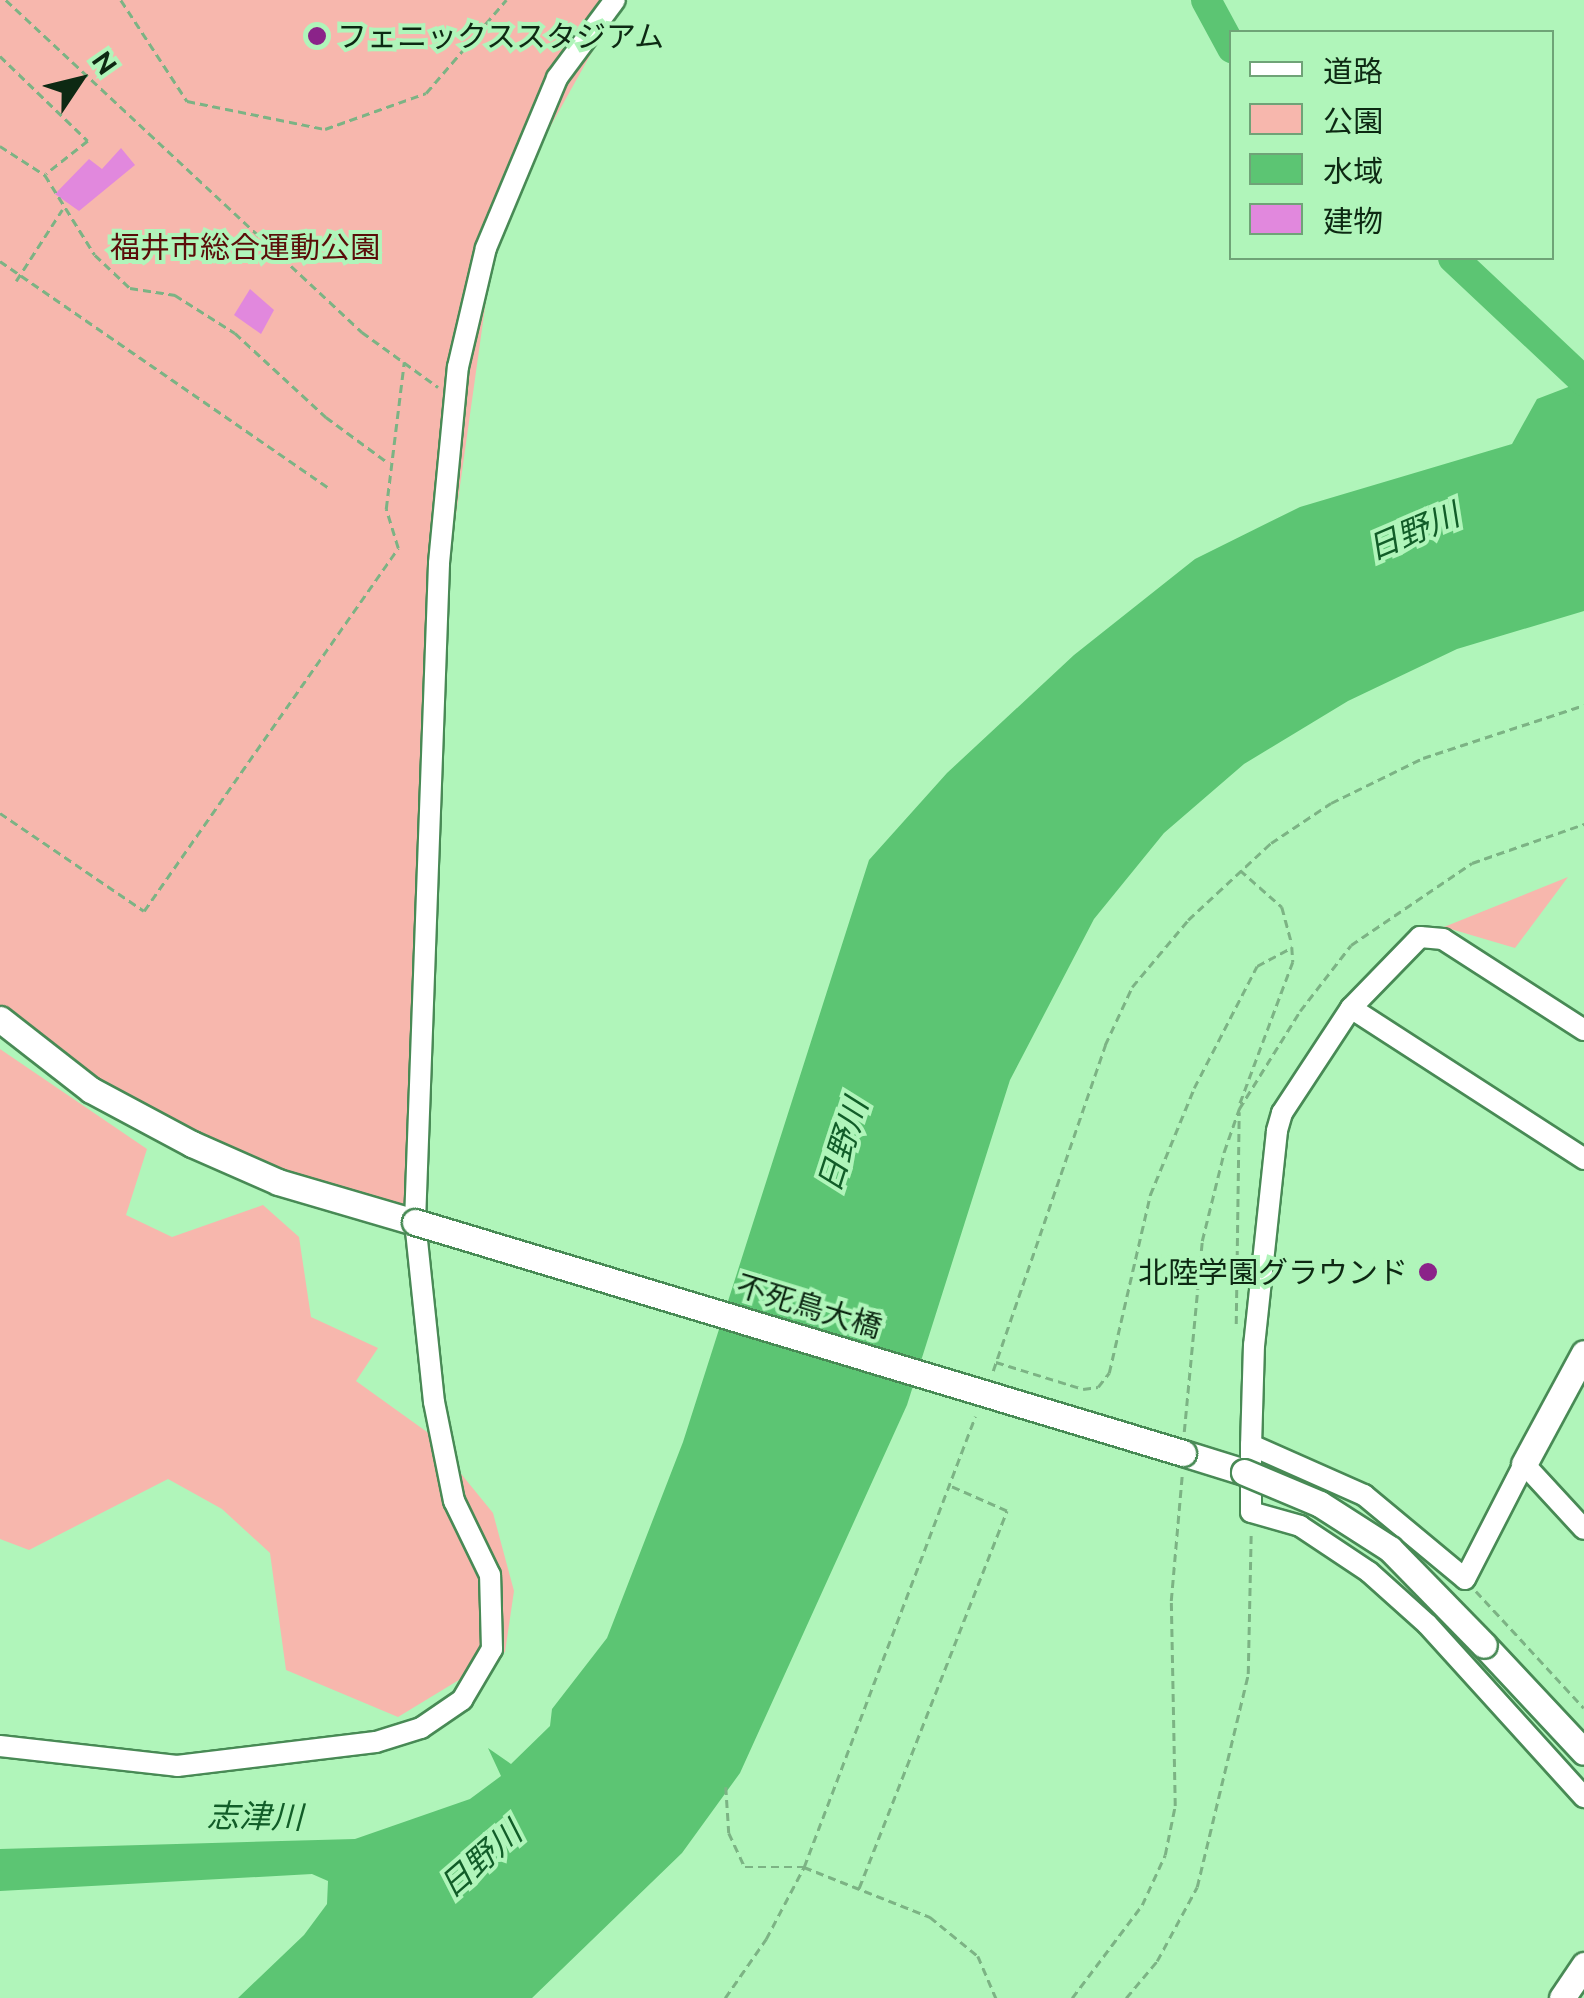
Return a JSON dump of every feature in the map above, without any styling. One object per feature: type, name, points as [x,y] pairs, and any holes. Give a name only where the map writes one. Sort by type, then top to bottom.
[{"type":"street","points":[[0,1746],[177,1766],[253,1761],[420,1728],[475,1684],[496,1620],[490,1575],[454,1501],[434,1402],[415,1222],[439,564],[455,400],[486,248],[557,78],[615,0]]},
{"type":"street","points":[[1584,1030],[1444,940],[1420,937],[1351,1008],[1282,1112],[1254,1345],[1251,1445],[1251,1512],[1300,1526],[1370,1572],[1427,1624],[1584,1797]]},
{"type":"street","points":[[1351,1008],[1584,1158]]},
{"type":"street","name":"不死鳥大橋","points":[[0,1019],[78,1082],[192,1144],[278,1182],[1275,1483],[1343,1517],[1407,1563],[1584,1752]]},
{"type":"street","points":[[1251,1445],[1364,1495],[1465,1579],[1584,1353]]},
{"type":"street","points":[[1524,1464],[1584,1530]]},
{"type":"street","points":[[1562,1998],[1584,1965]]},
{"type":"path","points":[[6,0],[362,332],[455,400]]},
{"type":"path","points":[[121,0],[187,101],[325,129],[426,92],[506,0]]},
{"type":"path","points":[[0,56],[88,141],[44,175]]},
{"type":"path","points":[[0,146],[44,175],[94,255],[130,288],[175,295],[235,334],[326,418],[388,463]]},
{"type":"path","points":[[16,281],[63,209]]},
{"type":"path","points":[[0,261],[328,487]]},
{"type":"path","points":[[0,813],[144,911],[398,548],[386,509],[388,463],[404,362]]},
{"type":"path","points":[[989,1380],[1104,1046],[1132,987],[1240,870],[1331,803],[1408,766],[1584,705]]},
{"type":"path","points":[[1240,870],[1282,907],[1294,962],[1239,1108],[1235,1309],[1238,1338],[1254,1345]]},
{"type":"path","points":[[996,1362],[1084,1389],[1098,1387],[1109,1373],[1150,1195],[1194,1088],[1257,966],[1292,947]]},
{"type":"path","points":[[725,1998],[766,1940],[804,1867],[976,1415]]},
{"type":"path","points":[[1072,1998],[1142,1904],[1164,1855],[1175,1806],[1170,1601],[1184,1453]]},
{"type":"path","points":[[859,1888],[1007,1511],[949,1485]]},
{"type":"path","points":[[1126,1998],[1157,1960],[1197,1887],[1248,1674],[1251,1512]]},
{"type":"path","points":[[1465,1579],[1584,1708]]},
{"type":"path","points":[[726,1787],[729,1833],[746,1867],[804,1867],[930,1917],[978,1956],[996,1998]]},
{"type":"green space","name":"福井市総合運動公園","points":[[0,0],[621,0],[497,222],[435,664],[415,1222],[192,1144],[53,1065],[0,1012]]},
{"type":"green space","points":[[1568,877],[1515,948],[1444,927]]},
{"type":"green space","points":[[0,1049],[147,1149],[126,1215],[172,1237],[263,1205],[299,1237],[311,1317],[378,1348],[356,1381],[427,1432],[493,1513],[514,1591],[505,1652],[398,1717],[286,1670],[270,1553],[222,1509],[168,1479],[29,1550],[0,1539]]},
{"type":"water","name":"日野川","points":[[1584,381],[1584,611],[1457,649],[1348,701],[1244,764],[1164,833],[1094,919],[1010,1080],[907,1405],[740,1773],[682,1853],[532,1998],[238,1998],[304,1935],[327,1904],[328,1881],[312,1874],[0,1891],[0,1849],[355,1839],[470,1799],[501,1776],[488,1748],[511,1764],[550,1726],[552,1709],[607,1638],[683,1442],[869,860],[947,773],[1074,655],[1195,559],[1300,507],[1512,444],[1537,399]]},
{"type":"building","points":[[121,148],[135,165],[79,211],[55,194],[89,159],[102,169]]},
{"type":"building","points":[[250,289],[274,310],[261,334],[234,315]]},
{"type":"waterway","points":[[1206,0],[1229,42]]},
{"type":"waterway","points":[[1455,260],[1584,381]]},
{"type":"place","name":"フェニックススタジアム","points":[[317,36]]},
{"type":"place","name":"北陸学園グラウンド","points":[[1428,1272]]},
{"type":"water label","name":"志津川","points":[[255,1816]]}]
